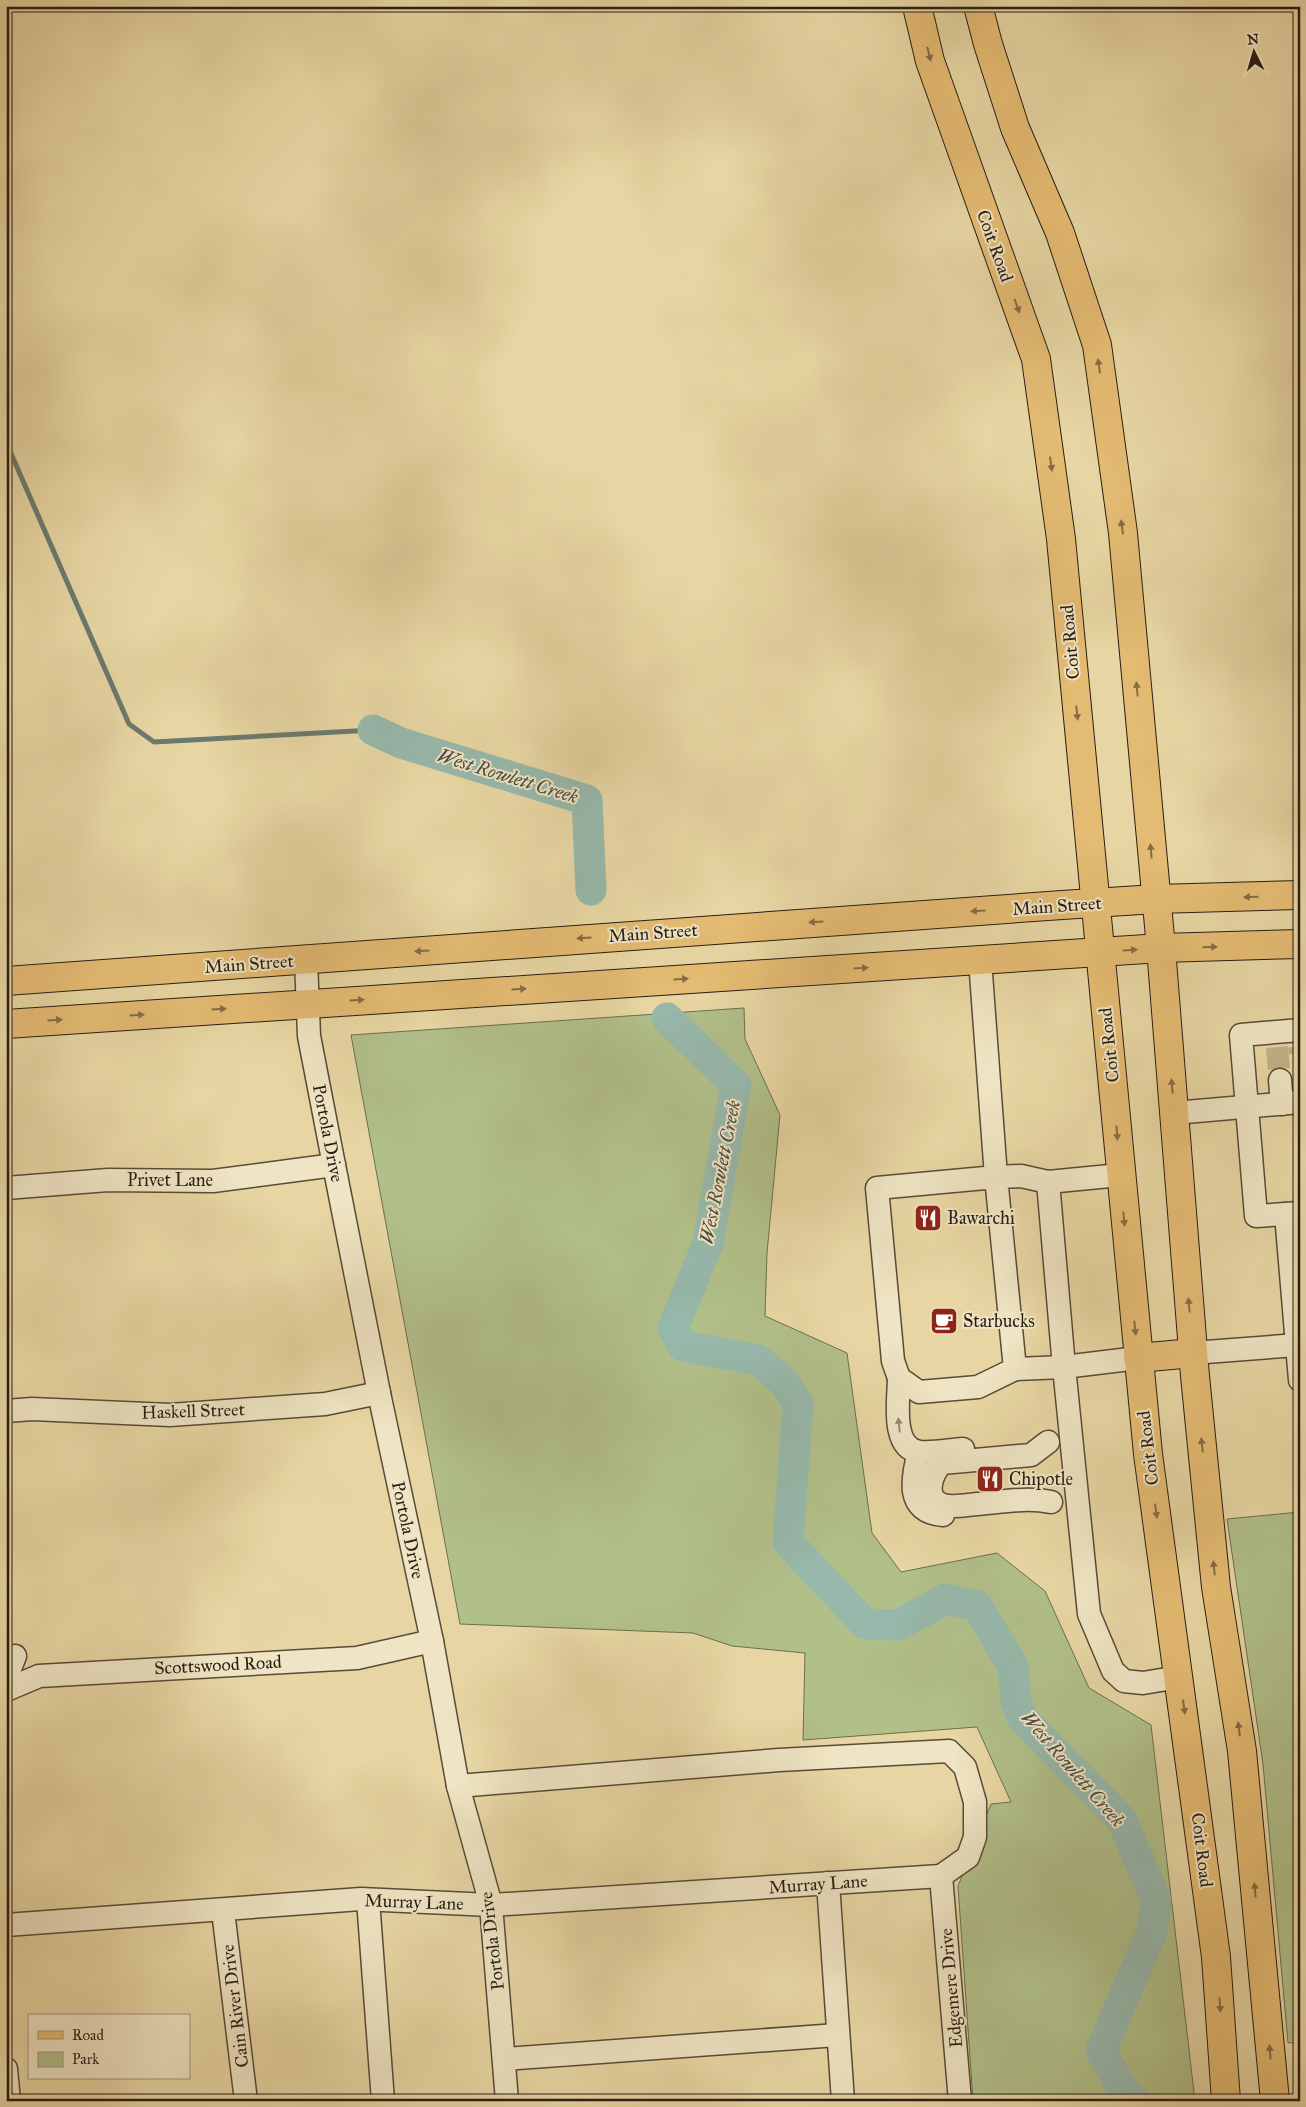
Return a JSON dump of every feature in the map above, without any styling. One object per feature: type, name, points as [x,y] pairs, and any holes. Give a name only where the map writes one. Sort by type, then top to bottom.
[{"type":"main road","name":"Coit Road","points":[[918,6],[933,69],[1036,359],[1061,539],[1148,1454],[1216,1957],[1226,2101]]},
{"type":"main road","points":[[978,6],[988,44],[1016,128],[1060,233],[1096,346],[1123,533],[1161,948],[1193,1353],[1216,1587],[1242,1751],[1275,2101]]},
{"type":"main road","name":"Main Street","points":[[6,981],[718,928],[1156,899],[1300,895]]},
{"type":"main road","points":[[6,1024],[1161,948],[1300,944]]},
{"type":"main road","points":[[1138,1358],[1193,1353]]},
{"type":"street","name":"Portola Drive","points":[[306,960],[309,1036],[334,1165],[379,1393],[432,1641],[458,1786],[491,1905],[508,2101]]},
{"type":"street","points":[[980,960],[996,1177],[1015,1369]]},
{"type":"street","points":[[1274,1104],[1241,1035],[1282,1038]]},
{"type":"street","points":[[1273,1080],[1274,1104],[1256,1216],[1293,1213],[1300,1380]]},
{"type":"street","points":[[1174,1113],[1274,1104]]},
{"type":"street","name":"Privet Lane","points":[[6,1188],[108,1180],[213,1180],[334,1165]]},
{"type":"street","points":[[1071,1440],[919,1452],[909,1447],[901,1438],[898,1426],[899,1378],[893,1361],[878,1188],[996,1177],[1020,1176],[1048,1182],[1120,1175]]},
{"type":"street","points":[[1048,1182],[1071,1440],[1090,1614],[1113,1671],[1124,1681],[1143,1682],[1179,1677]]},
{"type":"street","points":[[1193,1353],[1299,1345]]},
{"type":"street","points":[[899,1378],[919,1392],[978,1387],[1015,1369],[1064,1367],[1138,1358]]},
{"type":"street","name":"Haskell Street","points":[[6,1411],[32,1409],[170,1415],[324,1404],[379,1393]]},
{"type":"street","points":[[1048,1442],[1031,1455],[942,1463],[931,1480],[931,1491],[934,1499],[941,1505],[955,1506],[1034,1499],[1051,1502]]},
{"type":"street","points":[[919,1452],[912,1478],[913,1492],[921,1506],[936,1514],[953,1516],[1030,1509],[1051,1502],[1077,1499]]},
{"type":"street","name":"Scottswood Road","points":[[6,1690],[39,1676],[357,1658],[432,1641]]},
{"type":"street","points":[[6,1678],[15,1656]]},
{"type":"street","points":[[458,1786],[779,1760],[949,1751],[965,1767],[975,1802],[975,1837],[968,1858],[941,1876]]},
{"type":"street","name":"Murray Lane","points":[[6,1925],[368,1900],[491,1905],[941,1876]]},
{"type":"street","name":"Edgemere Drive","points":[[941,1876],[960,2101]]},
{"type":"street","points":[[828,1883],[843,2101]]},
{"type":"street","points":[[368,1900],[383,2101]]},
{"type":"street","name":"Cain River Drive","points":[[224,1911],[246,2101]]},
{"type":"street","points":[[504,2059],[837,2035]]},
{"type":"street","points":[[6,2069],[9,2101]]},
{"type":"green space","points":[[744,1008],[745,1039],[780,1115],[767,1253],[765,1316],[847,1353],[872,1533],[901,1572],[997,1553],[1045,1591],[1089,1688],[1151,1725],[1195,2101],[973,2101],[958,1886],[991,1804],[1011,1802],[977,1727],[803,1740],[805,1653],[732,1646],[693,1633],[460,1624],[351,1035]]},
{"type":"green space","points":[[1300,1512],[1300,2042],[1288,2043],[1263,1764],[1227,1519]]},
{"type":"waterway","points":[[6,442],[129,724],[154,742],[373,730]]},
{"type":"waterway","name":"West Rowlett Creek","points":[[373,730],[401,743],[587,800],[591,890]]},
{"type":"waterway","name":"West Rowlett Creek","points":[[667,1018],[736,1085],[708,1243],[673,1328],[683,1346],[758,1360],[784,1382],[798,1404],[788,1542],[865,1624],[898,1625],[946,1599],[977,1606],[1013,1666],[1016,1702],[1023,1719],[1122,1820],[1156,1900],[1152,1932],[1101,2050],[1123,2091],[1135,2101]]},
{"type":"tunnel","points":[[1299,1046],[1300,1053]]},
{"type":"tunnel","points":[[1277,1047],[1280,1080]]},
{"type":"place","name":"Bawarchi","points":[[928,1218]]},
{"type":"place","name":"Starbucks","points":[[944,1321]]},
{"type":"place","name":"Chipotle","points":[[990,1479]]}]
